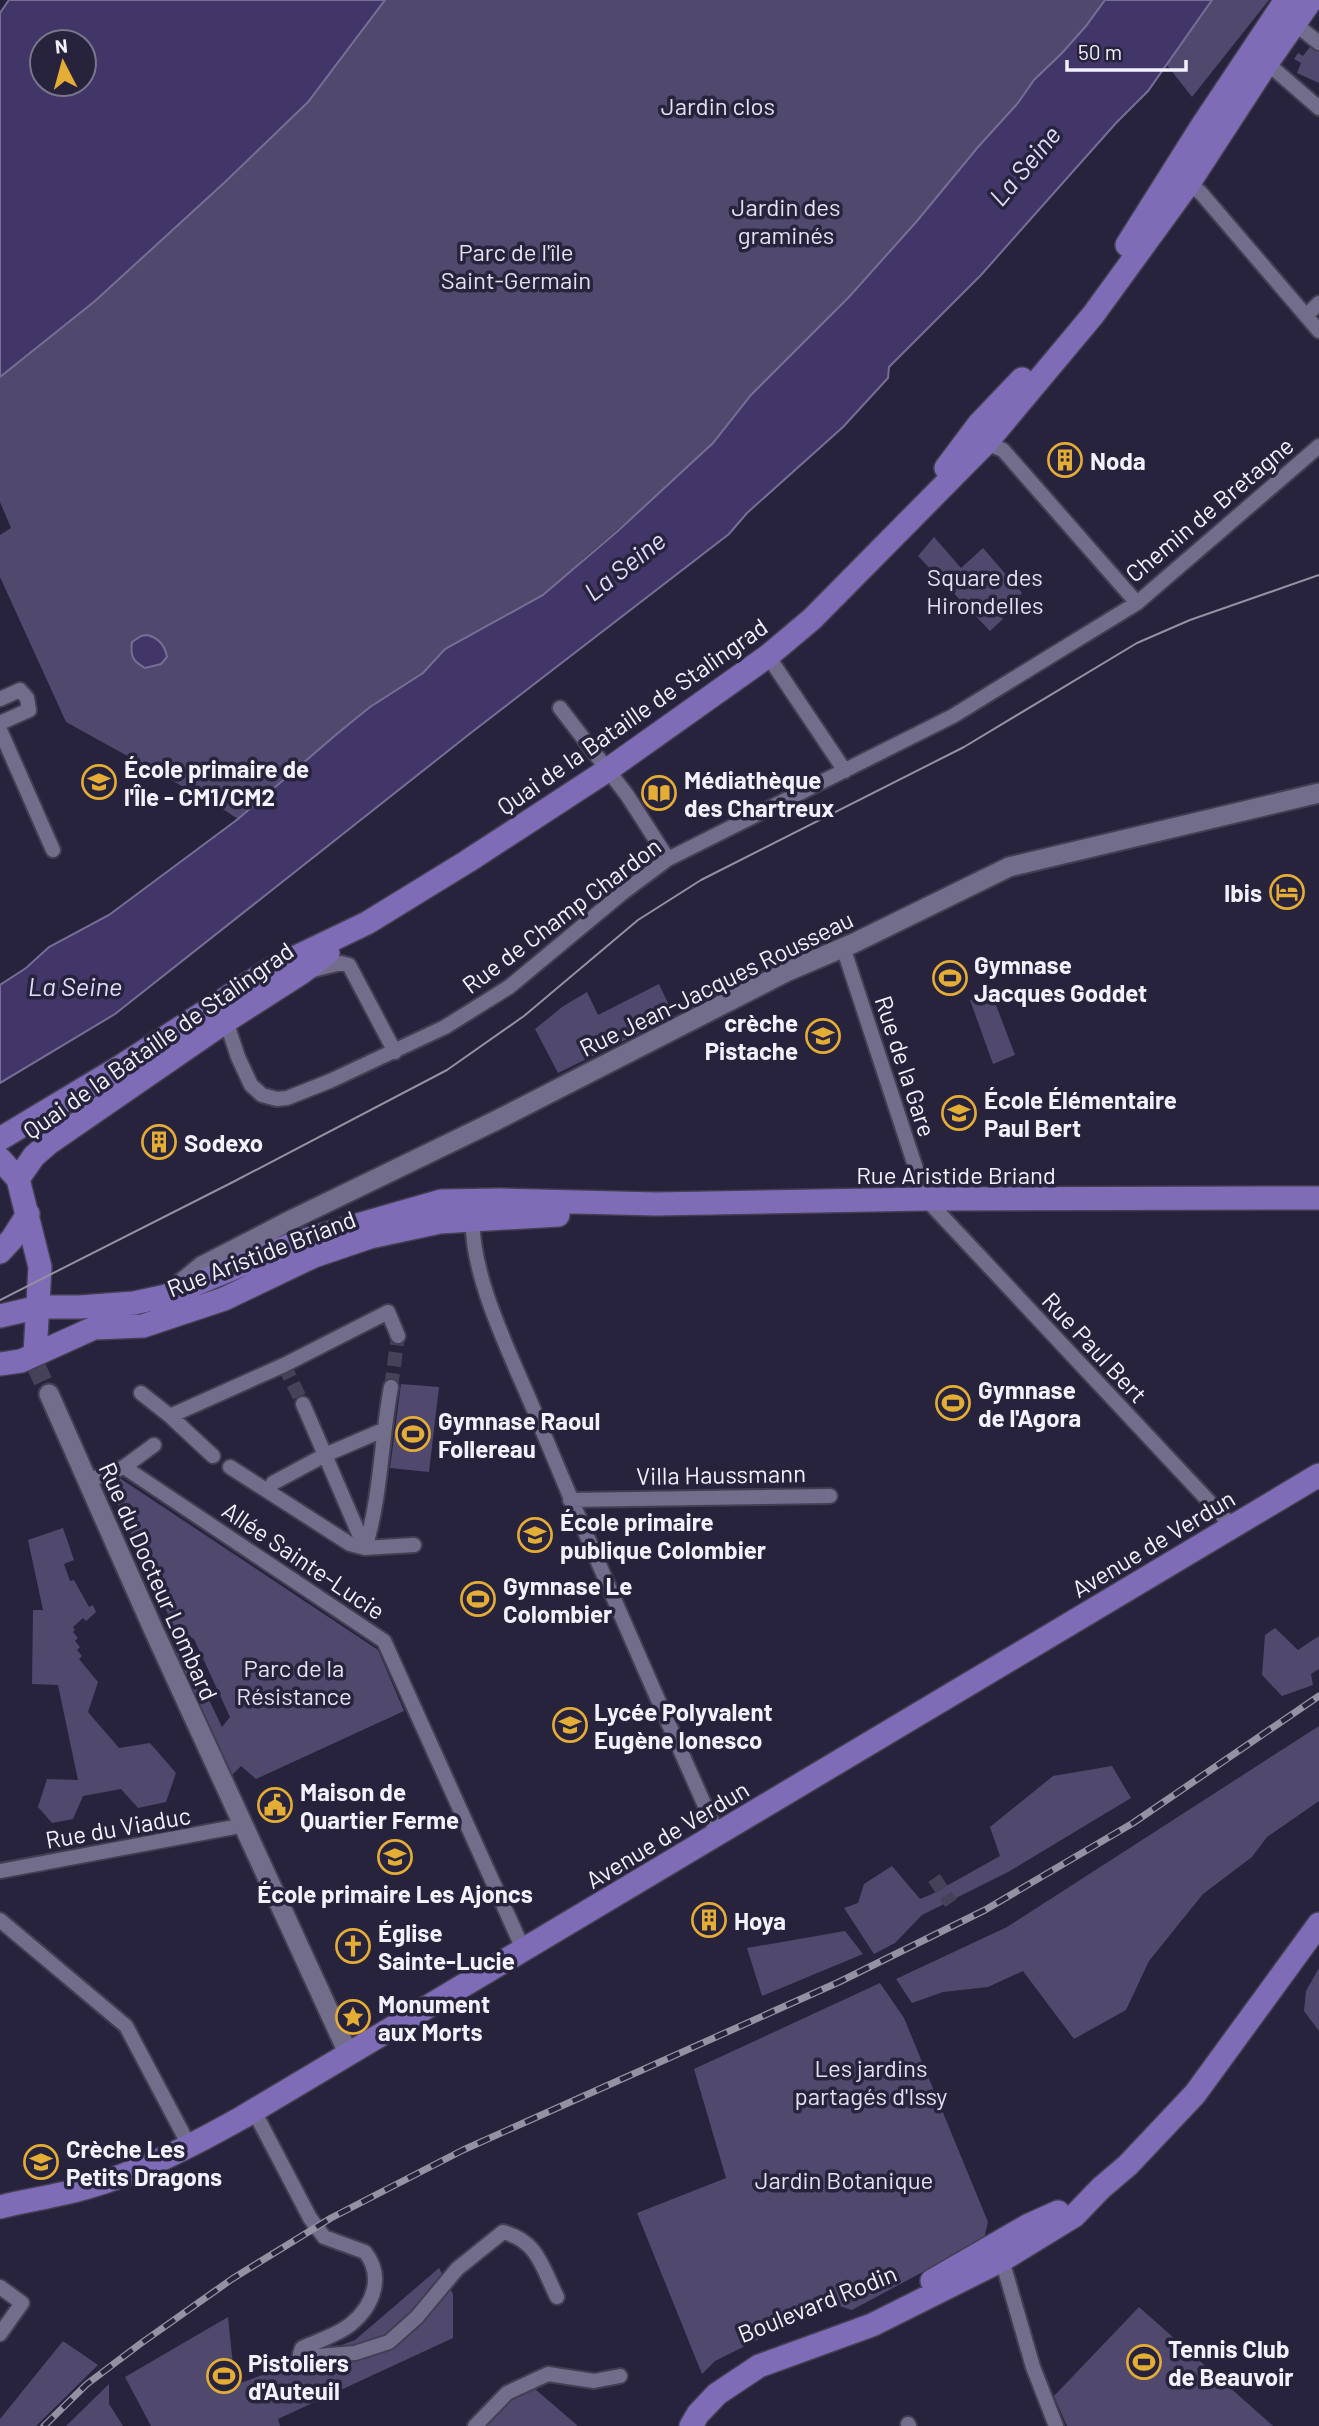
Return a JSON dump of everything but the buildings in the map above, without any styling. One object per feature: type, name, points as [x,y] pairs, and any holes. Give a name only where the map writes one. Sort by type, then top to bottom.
[{"type":"main road","name":"Quai de la Bataille de Stalingrad","points":[[906,524],[973,431],[1034,366],[1128,245],[1202,126],[1286,0]]},
{"type":"main road","points":[[1265,32],[1295,24],[1294,0]]},
{"type":"main road","name":"Quai de la Bataille de Stalingrad","points":[[18,1179],[34,1156],[49,1143],[226,1021],[301,973],[367,923],[606,771],[768,656],[812,619],[986,443],[1093,315],[1189,183],[1311,0]]},
{"type":"main road","name":"Quai de la Bataille de Stalingrad","points":[[0,1139],[123,1065],[271,969],[367,923]]},
{"type":"main road","points":[[0,1159],[18,1179],[40,1267],[35,1359]]},
{"type":"main road","name":"Rue Aristide Briand","points":[[0,1364],[35,1359],[94,1328],[143,1326],[224,1299],[314,1256],[370,1237],[440,1222],[474,1211],[594,1203],[1319,1198]]},
{"type":"main road","name":"Rue Aristide Briand","points":[[0,1316],[39,1307],[134,1303],[166,1296],[298,1242],[441,1201],[474,1211]]},
{"type":"main road","points":[[0,1252],[12,1239],[27,1214]]},
{"type":"main road","name":"Avenue de Verdun","points":[[0,2207],[84,2188],[124,2175],[190,2147],[524,1951],[1319,1475]]},
{"type":"main road","name":"Boulevard Rodin","points":[[691,2426],[698,2414],[717,2395],[759,2366],[872,2325],[1000,2252],[1074,2216],[1128,2165],[1195,2094],[1319,1924]]},
{"type":"main road","name":"Avenue de Verdun","points":[[0,2202],[25,2200]]},
{"type":"main road","name":"Boulevard Rodin","points":[[680,2426],[693,2404],[707,2388],[744,2361],[782,2343],[839,2327],[875,2312],[906,2297],[952,2268],[1000,2252]]},
{"type":"street","points":[[1295,24],[1319,43]]},
{"type":"street","points":[[1267,63],[1319,108]]},
{"type":"street","points":[[1189,183],[1196,187],[1319,331]]},
{"type":"street","points":[[1306,316],[1319,303]]},
{"type":"street","name":"Chemin de Bretagne","points":[[986,443],[1003,450],[1136,603],[1319,446]]},
{"type":"street","name":"Rue de Champ Chardon","points":[[226,1021],[251,1085],[262,1095],[277,1099],[288,1098],[394,1052],[445,1027],[509,987],[621,894],[668,859],[953,716],[1136,603]]},
{"type":"street","points":[[768,656],[845,771]]},
{"type":"street","points":[[0,699],[20,690],[27,698],[29,710],[0,723]]},
{"type":"street","points":[[560,708],[627,795],[668,859]]},
{"type":"street","points":[[0,730],[53,850]]},
{"type":"street","name":"Rue Jean-Jacques Rousseau","points":[[166,1296],[213,1260],[493,1122],[786,972],[1009,867],[1319,793]]},
{"type":"street","name":"Rue de la Gare","points":[[843,947],[926,1199]]},
{"type":"street","points":[[301,973],[341,963],[349,965],[394,1052]]},
{"type":"street","name":"Rue Paul Bert","points":[[926,1199],[1232,1526]]},
{"type":"street","points":[[474,1211],[472,1234],[487,1298],[570,1500],[718,1835]]},
{"type":"street","points":[[170,1416],[284,1365],[388,1312],[398,1336]]},
{"type":"street","points":[[365,1548],[374,1521],[383,1430],[391,1387]]},
{"type":"street","points":[[141,1393],[213,1456]]},
{"type":"street","name":"Rue du Docteur Lombard","points":[[49,1394],[349,2055]]},
{"type":"street","points":[[303,1404],[365,1548]]},
{"type":"street","points":[[252,1482],[273,1483],[325,1455],[383,1430]]},
{"type":"street","points":[[87,1481],[124,1467],[154,1445]]},
{"type":"street","name":"Allée Sainte-Lucie","points":[[124,1467],[384,1641],[524,1951]]},
{"type":"street","points":[[230,1467],[350,1544],[365,1548],[414,1545]]},
{"type":"street","points":[[273,1483],[280,1500]]},
{"type":"street","name":"Villa Haussmann","points":[[570,1500],[830,1496]]},
{"type":"street","name":"Rue du Viaduc","points":[[0,1871],[244,1825]]},
{"type":"street","points":[[0,1920],[127,2026],[190,2147]]},
{"type":"street","points":[[254,2111],[310,2218],[324,2237],[365,2252],[375,2270],[373,2293],[351,2325],[302,2348],[300,2354],[305,2357],[355,2353],[389,2342],[417,2317],[457,2269],[503,2232],[523,2239],[533,2248],[556,2297]]},
{"type":"street","points":[[1000,2252],[1033,2367],[1056,2426]]},
{"type":"street","points":[[0,2287],[22,2303],[0,2334]]},
{"type":"street","points":[[475,2426],[507,2393],[548,2374],[594,2381],[620,2376]]},
{"type":"green space","name":"Parc de l'île Saint-Germain","points":[[385,0],[1105,0],[1086,26],[1034,80],[1018,103],[917,221],[849,297],[751,395],[713,443],[543,596],[445,649],[423,673],[370,707],[238,819],[66,722],[0,577],[0,535],[11,528],[0,502],[0,377],[95,301],[308,102]]},
{"type":"green space","points":[[1212,0],[1269,0],[1192,97],[1167,65]]},
{"type":"green space","points":[[1310,47],[1319,51],[1319,83],[1297,73],[1301,63],[1294,59],[1298,53],[1303,56]]},
{"type":"green space","name":"Square des Hirondelles","points":[[934,537],[961,568],[983,548],[1022,593],[1000,615],[1003,619],[990,631],[918,556]]},
{"type":"green space","points":[[659,984],[674,1016],[558,1073],[535,1029],[562,1007],[587,992],[598,1015]]},
{"type":"green space","points":[[991,992],[1015,1055],[993,1064],[970,1000]]},
{"type":"green space","name":"Gymnase Raoul Follereau","points":[[401,1384],[439,1387],[429,1472],[390,1468]]},
{"type":"green space","name":"Parc de la Résistance","points":[[118,1477],[378,1650],[404,1711],[256,1779],[241,1766],[231,1776],[174,1649],[186,1652],[222,1727],[230,1717],[194,1639],[174,1627],[107,1482]]},
{"type":"green space","points":[[63,1528],[74,1560],[64,1564],[70,1581],[74,1580],[89,1607],[93,1605],[96,1612],[73,1627],[78,1638],[75,1641],[80,1647],[77,1650],[82,1656],[79,1659],[98,1682],[88,1712],[119,1748],[150,1743],[176,1773],[166,1802],[138,1808],[121,1789],[83,1796],[73,1819],[52,1823],[38,1807],[47,1779],[78,1780],[58,1685],[32,1684],[33,1610],[43,1610],[28,1540]]},
{"type":"green space","points":[[1275,1628],[1298,1650],[1319,1636],[1319,1669],[1311,1674],[1313,1685],[1282,1696],[1262,1675],[1265,1635]]},
{"type":"green space","points":[[1319,1726],[1319,1801],[1267,1837],[1252,1857],[1203,1894],[1149,1961],[1126,2010],[1074,2039],[1023,1971],[988,1987],[943,1992],[912,2003],[896,1979],[1007,1927]]},
{"type":"green space","points":[[1112,1766],[1131,1798],[1008,1872],[922,1915],[895,1943],[874,1954],[844,1908],[858,1903],[864,1884],[892,1866],[920,1899],[932,1894],[1000,1856],[990,1827],[1053,1776]]},
{"type":"green space","points":[[845,1931],[863,1954],[762,1996],[747,1948]]},
{"type":"green space","points":[[1319,1968],[1319,2031],[1304,2011],[1306,1991]]},
{"type":"green space","name":"Jardin Botanique","points":[[880,1983],[904,2018],[988,2222],[984,2239],[852,2310],[820,2300],[759,2339],[715,2361],[702,2374],[637,2213],[726,2178],[694,2069]]},
{"type":"green space","points":[[439,2268],[453,2294],[453,2338],[278,2419],[280,2426],[151,2426],[125,2377],[228,2317],[235,2385],[355,2340]]},
{"type":"green space","name":"Tennis Club de Beauvoir","points":[[1139,2307],[1273,2426],[1067,2426],[1054,2396]]},
{"type":"green space","points":[[63,2341],[98,2365],[36,2426],[0,2426],[0,2419]]},
{"type":"green space","points":[[528,2383],[578,2426],[480,2426]]},
{"type":"green space","points":[[109,2384],[109,2404],[123,2426],[66,2426]]},
{"type":"water","points":[[9,0],[385,0],[308,102],[95,301],[0,377],[0,13]]},
{"type":"water","name":"La Seine","points":[[1105,0],[1212,0],[1148,91],[1116,123],[981,275],[889,367],[888,378],[843,427],[747,513],[729,534],[472,732],[115,1014],[0,1083],[0,985],[26,968],[49,947],[109,915],[238,819],[370,707],[423,673],[445,649],[543,595],[620,529],[713,443],[751,395],[849,297],[1018,103],[1034,80],[1086,26]]},
{"type":"water","points":[[147,635],[161,643],[167,657],[161,664],[145,668],[133,658],[131,647],[132,642]]},
{"type":"tunnel","points":[[391,1387],[398,1336]]},
{"type":"tunnel","points":[[35,1364],[49,1394]]},
{"type":"tunnel","points":[[284,1365],[303,1404]]},
{"type":"tunnel","points":[[934,1878],[951,1903]]},
{"type":"tram line","points":[[0,1300],[447,1070],[524,1016],[638,920],[701,880],[964,747],[1137,643],[1190,620],[1319,575]]},
{"type":"railway","points":[[44,2426],[87,2384],[140,2344],[232,2279],[331,2218],[463,2150],[839,1982],[985,1910],[1133,1823],[1319,1696]]},
{"type":"place","name":"Noda","points":[[1065,460]]},
{"type":"place","name":"École primaire de l'Île - CM1/CM2","points":[[99,782]]},
{"type":"place","name":"Médiathèque des Chartreux","points":[[659,793]]},
{"type":"place","name":"Ibis","points":[[1287,892]]},
{"type":"place","name":"Gymnase Jacques Goddet","points":[[950,978]]},
{"type":"place","name":"crèche Pistache","points":[[823,1036]]},
{"type":"place","name":"École Élémentaire Paul Bert","points":[[959,1113]]},
{"type":"place","name":"Sodexo","points":[[159,1142]]},
{"type":"place","name":"Gymnase de l'Agora","points":[[953,1403]]},
{"type":"place","name":"Gymnase Raoul Follereau","points":[[413,1434]]},
{"type":"place","name":"École primaire publique Colombier","points":[[535,1535]]},
{"type":"place","name":"Gymnase Le Colombier","points":[[478,1599]]},
{"type":"place","name":"Lycée Polyvalent Eugène Ionesco","points":[[570,1725]]},
{"type":"place","name":"Maison de Quartier Ferme","points":[[275,1805]]},
{"type":"place","name":"École primaire Les Ajoncs","points":[[395,1857]]},
{"type":"place","name":"Hoya","points":[[709,1920]]},
{"type":"place","name":"Église Sainte-Lucie","points":[[353,1946]]},
{"type":"place","name":"Monument aux Morts","points":[[353,2017]]},
{"type":"place","name":"Crèche Les Petits Dragons","points":[[41,2162]]},
{"type":"place","name":"Tennis Club de Beauvoir","points":[[1144,2362]]},
{"type":"place","name":"Pistoliers d'Auteuil","points":[[224,2376]]},
{"type":"park label","name":"Jardin clos","points":[[718,105]]},
{"type":"park label","name":"Jardin des graminés","points":[[786,220]]},
{"type":"park label","name":"Les jardins partagés d'Issy","points":[[871,2081]]}]
